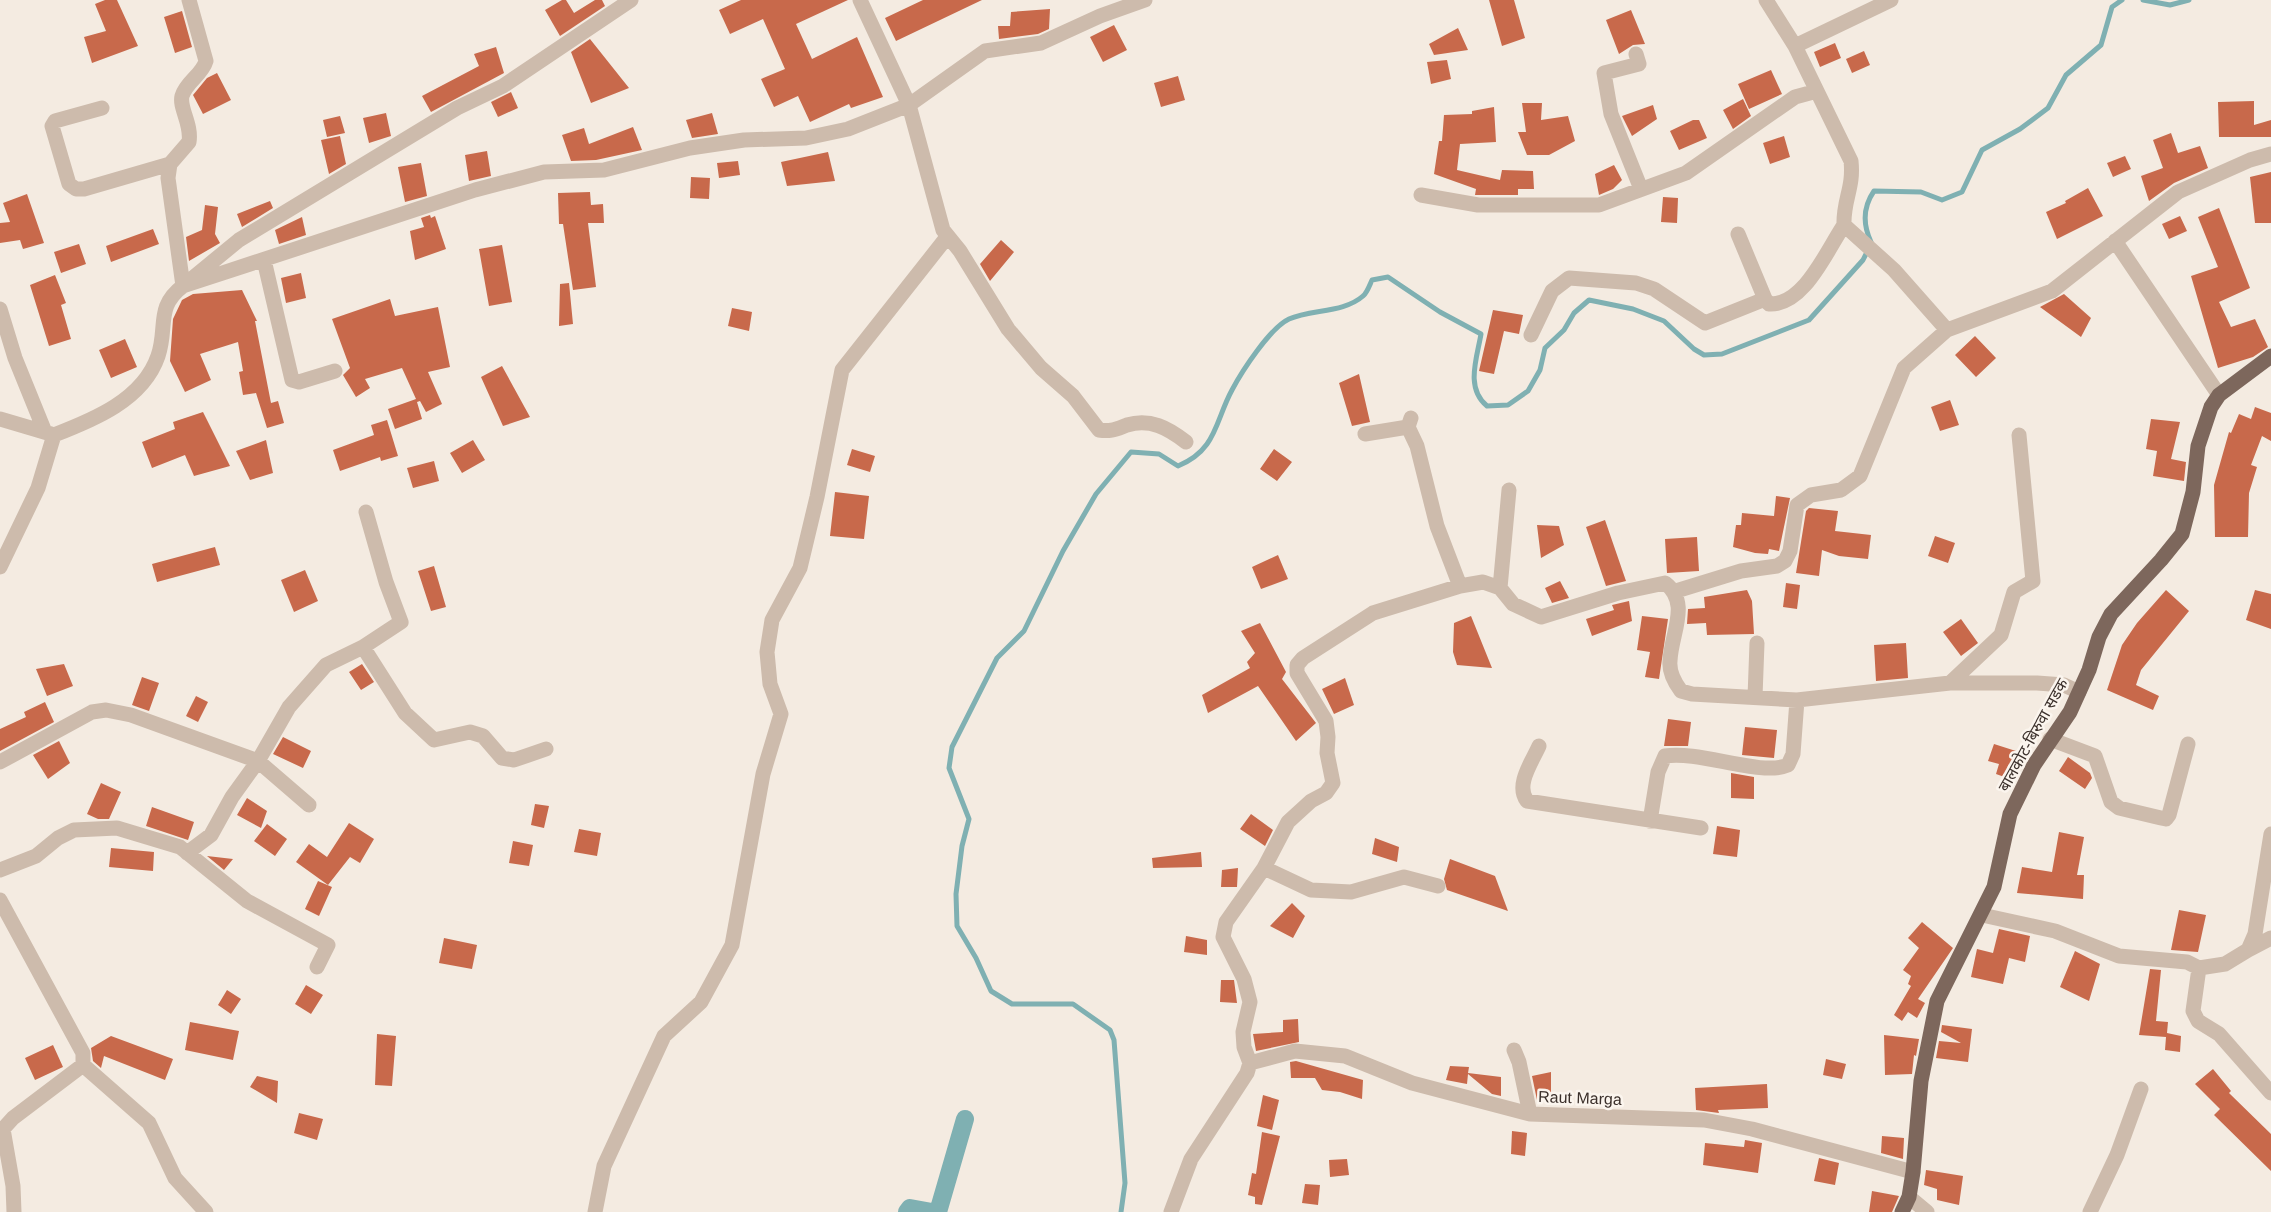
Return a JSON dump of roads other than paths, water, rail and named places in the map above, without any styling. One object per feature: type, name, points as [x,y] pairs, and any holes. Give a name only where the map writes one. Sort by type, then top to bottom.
[{"type":"main road","points":[[2218,395],[2271,356]]},
{"type":"main road","name":"बालकोट-बिरुवा सडक","points":[[1902,1212],[1909,1197],[1920,1082],[1937,1001],[1982,915],[2001,866],[2010,814],[2050,739],[2070,712],[2099,637],[2111,614],[2182,534],[2193,492],[2198,446],[2218,395]]},
{"type":"street","points":[[102,108],[55,121],[52,126],[69,184],[76,189],[84,189],[170,164],[189,142],[190,124],[182,103],[182,95],[206,61],[189,0]]},
{"type":"street","points":[[0,419],[50,434],[116,406],[148,375],[158,356],[167,300],[239,240],[457,108],[503,86],[631,0]]},
{"type":"street","points":[[860,0],[909,105],[940,224],[947,237],[960,251],[1008,329],[1041,368],[1073,396],[1099,430],[1110,432],[1129,424],[1147,422],[1169,429],[1186,442]]},
{"type":"street","points":[[183,286],[475,190],[544,172],[604,170],[690,148],[744,140],[806,138],[848,129],[909,105],[986,51],[1041,43],[1100,16],[1145,0]]},
{"type":"street","points":[[1738,234],[1765,299],[1769,304],[1777,304],[1800,293],[1844,225],[1844,214],[1853,180],[1851,161],[1795,46],[1766,0]]},
{"type":"street","points":[[1795,46],[1891,0]]},
{"type":"street","points":[[1636,54],[1639,64],[1604,73],[1611,114],[1641,189]]},
{"type":"street","points":[[1421,195],[1465,204],[1581,207],[1599,205],[1686,173],[1795,97],[1817,92]]},
{"type":"street","points":[[1676,591],[1741,571],[1777,566],[1785,561],[1790,551],[1797,505],[1812,495],[1841,490],[1860,476],[1904,368],[1947,330],[2052,291],[2178,192],[2250,160],[2271,154]]},
{"type":"street","points":[[170,164],[168,184],[183,286]]},
{"type":"street","points":[[1844,225],[1901,278],[1947,330]]},
{"type":"street","points":[[595,1212],[604,1166],[664,1036],[701,1002],[732,945],[763,774],[781,714],[770,684],[767,652],[772,620],[800,568],[818,496],[842,370],[947,237]]},
{"type":"street","points":[[2115,241],[2218,395]]},
{"type":"street","points":[[264,260],[292,380],[298,382],[334,371]]},
{"type":"street","points":[[1531,335],[1552,291],[1569,278],[1636,283],[1654,289],[1705,323],[1765,299]]},
{"type":"street","points":[[0,309],[15,358],[50,434],[38,488],[0,567]]},
{"type":"street","points":[[1365,434],[1410,422],[1437,526],[1460,586]]},
{"type":"street","points":[[1950,683],[1994,644],[2001,635],[2014,592],[2033,581],[2019,435]]},
{"type":"street","points":[[1500,588],[1509,490]]},
{"type":"street","points":[[187,853],[212,836],[232,797],[258,761],[289,707],[326,665],[363,647],[401,622],[386,582],[366,512]]},
{"type":"street","points":[[1171,1212],[1191,1159],[1247,1073],[1250,1063],[1244,1047],[1243,1032],[1250,1002],[1244,979],[1223,937],[1226,922],[1264,868],[1288,822],[1311,801],[1326,793],[1333,783],[1327,753],[1326,721],[1297,673],[1297,665],[1303,658],[1373,613],[1460,586],[1483,582],[1500,588],[1513,604],[1541,617],[1653,584],[1665,583],[1676,591],[1680,602],[1669,663],[1681,691],[1692,694],[1797,700],[1950,683],[2037,683],[2064,685],[2079,692]]},
{"type":"street","points":[[1755,697],[1757,643]]},
{"type":"street","points":[[363,647],[405,712],[434,740],[470,732],[483,736],[502,758],[514,760],[546,749]]},
{"type":"street","points":[[1650,821],[1658,772],[1665,756],[1700,758],[1761,767],[1782,768],[1788,765],[1793,754],[1797,700]]},
{"type":"street","points":[[0,762],[92,712],[106,710],[131,715],[258,761],[309,805]]},
{"type":"street","points":[[2050,739],[2095,756],[2111,802],[2120,808],[2161,819],[2166,819],[2169,815],[2188,744]]},
{"type":"street","points":[[1539,746],[1522,786],[1522,795],[1527,801],[1701,828]]},
{"type":"street","points":[[0,870],[36,856],[74,830],[89,827],[117,828],[180,847],[247,901],[328,945],[317,967]]},
{"type":"street","points":[[2248,950],[2258,919],[2271,834]]},
{"type":"street","points":[[1264,868],[1311,890],[1351,892],[1404,877],[1438,886]]},
{"type":"street","points":[[0,900],[83,1053],[82,1065],[13,1118],[3,1129],[13,1186],[14,1212]]},
{"type":"street","points":[[1982,915],[2055,931],[2119,956],[2187,963],[2199,968],[2225,964],[2271,938]]},
{"type":"street","points":[[2199,968],[2193,1011],[2198,1021],[2219,1034],[2271,1093]]},
{"type":"street","points":[[1514,1050],[1519,1062],[1530,1114]]},
{"type":"street","name":"Raut Marga","points":[[1250,1063],[1295,1051],[1345,1056],[1412,1083],[1530,1114],[1704,1120],[1752,1129],[1913,1172]]},
{"type":"street","points":[[82,1065],[149,1123],[175,1178],[206,1212]]},
{"type":"street","points":[[2090,1212],[2106,1182],[2141,1089]]},
{"type":"street","points":[[1909,1197],[1927,1212]]},
{"type":"waterway","points":[[1871,242],[1865,216],[1874,191],[1921,192],[1942,200],[1962,192],[1982,150],[2020,129],[2048,108],[2066,75],[2101,45],[2112,7],[2122,0]]},
{"type":"waterway","points":[[2143,0],[2170,5],[2189,0]]},
{"type":"waterway","points":[[1121,1212],[1125,1183],[1114,1040],[1110,1030],[1073,1004],[1012,1004],[991,991],[976,958],[957,926],[956,894],[962,846],[969,819],[949,768],[952,747],[997,658],[1024,631],[1063,551],[1096,494],[1131,452],[1159,454],[1178,466],[1191,459],[1208,443],[1237,382],[1273,331],[1289,319],[1337,308],[1355,301],[1364,295],[1372,280],[1388,277],[1440,312],[1481,334],[1474,372],[1476,391],[1487,406],[1508,405],[1528,391],[1540,370],[1545,348],[1564,330],[1574,313],[1589,300],[1633,309],[1664,321],[1694,349],[1704,355],[1722,354],[1809,320],[1863,260],[1868,250]]},
{"type":"waterway","points":[[938,1212],[965,1119]]},
{"type":"waterway","points":[[907,1212],[910,1208],[932,1212]]}]
